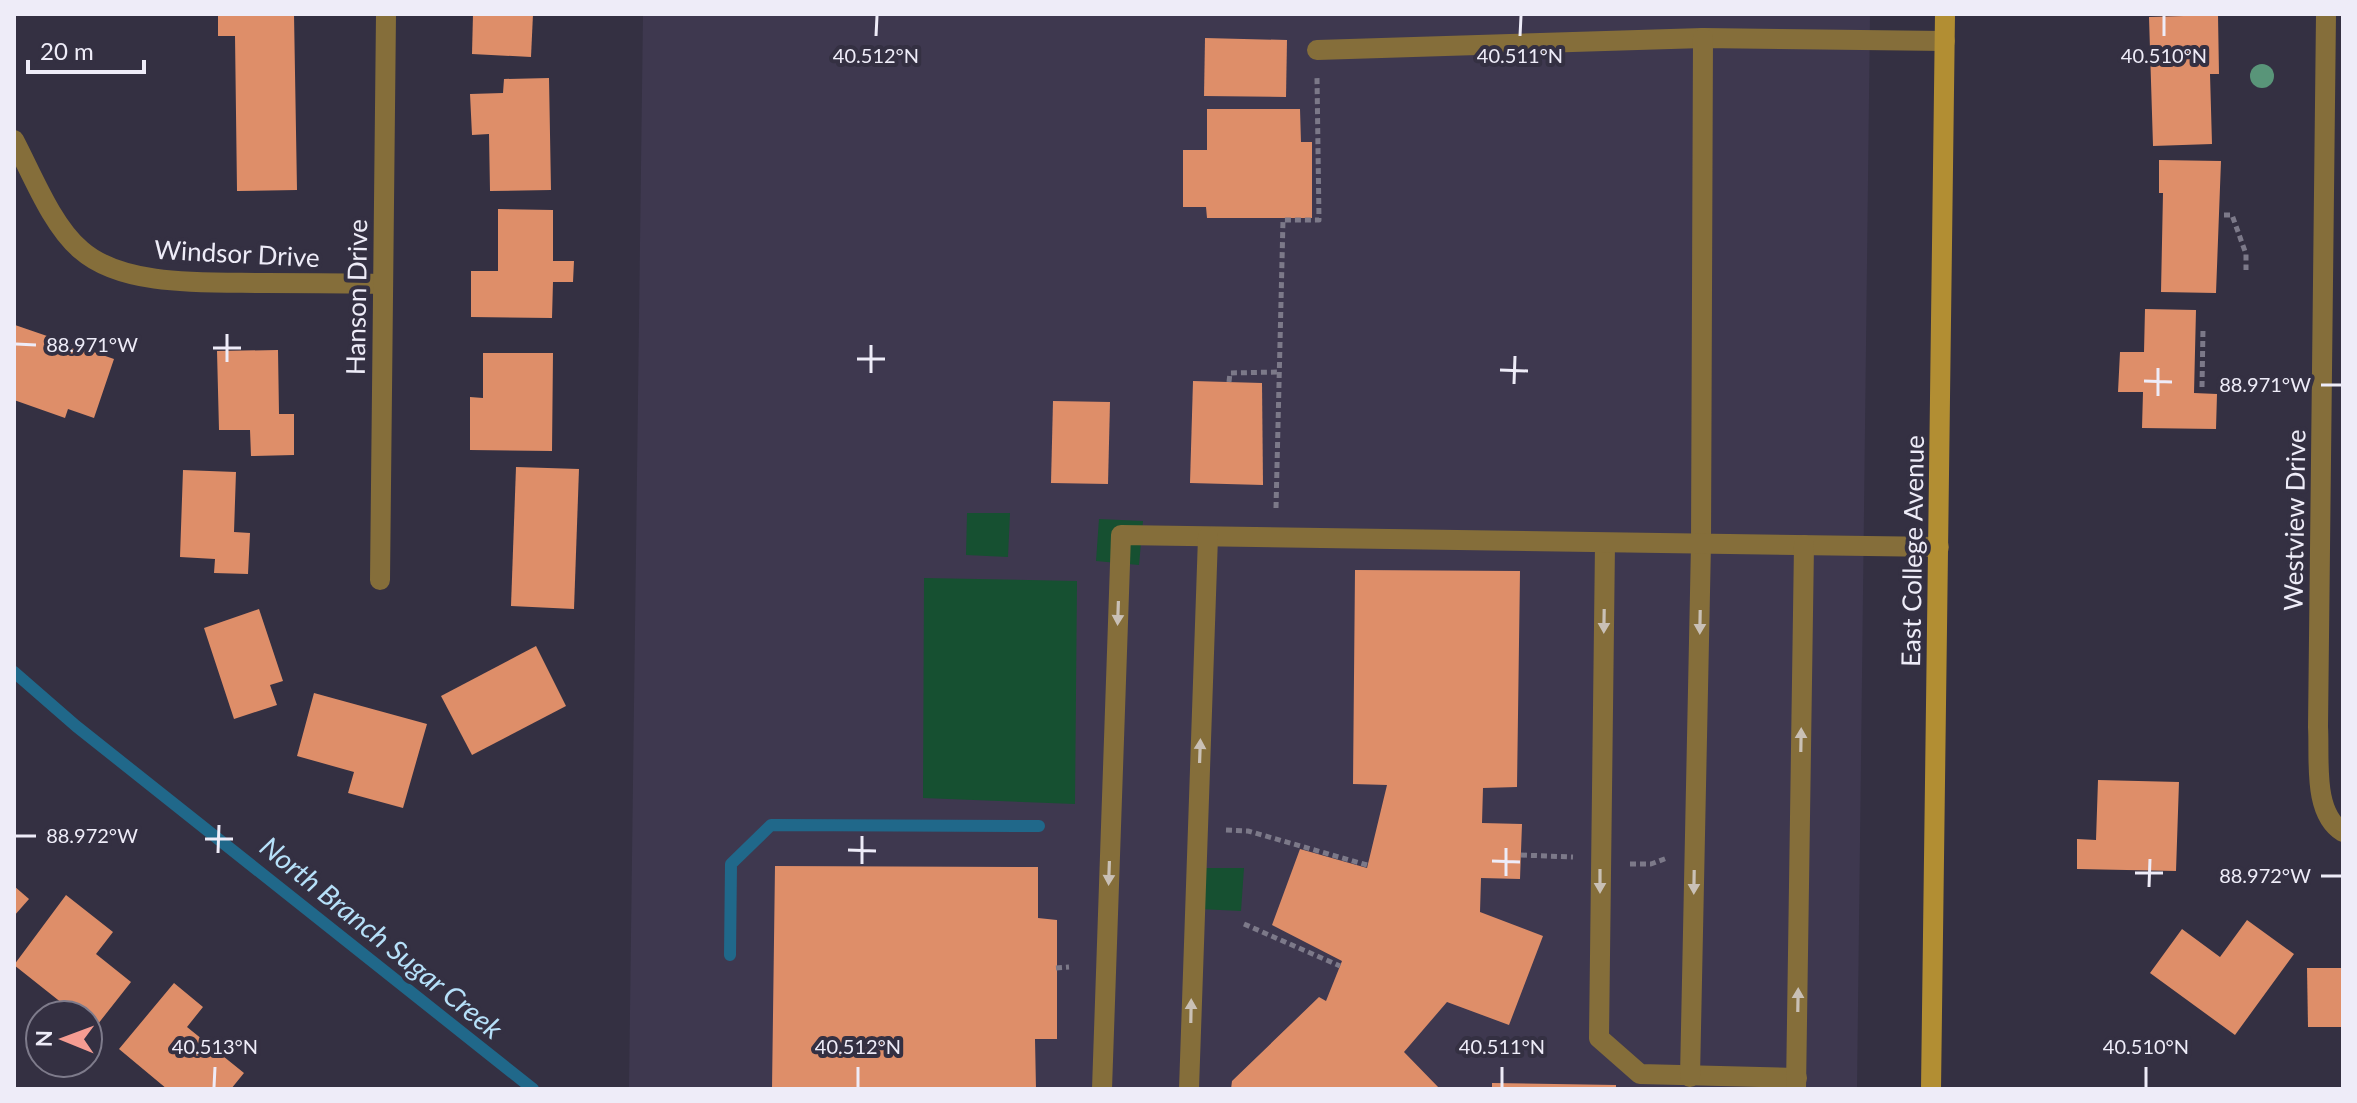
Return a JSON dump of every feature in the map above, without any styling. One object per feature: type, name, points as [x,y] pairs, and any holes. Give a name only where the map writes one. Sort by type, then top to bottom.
[{"type":"main road","name":"East College Avenue","points":[[1931,1089],[1945,14]]},
{"type":"street","name":"Hanson Drive","points":[[380,580],[386,14]]},
{"type":"street","name":"Westview Drive","points":[[2326,14],[2318,727],[2326,815],[2340,830]]},
{"type":"street","points":[[1698,1077],[1703,38]]},
{"type":"street","points":[[1317,50],[1703,38],[1945,41]]},
{"type":"street","name":"Windsor Drive","points":[[14,140],[63,229],[80,250],[103,265],[165,280],[382,284]]},
{"type":"street","points":[[1102,1089],[1121,535],[1939,547]]},
{"type":"street","points":[[1189,1089],[1208,537]]},
{"type":"street","points":[[1605,544],[1599,1038],[1640,1074],[1797,1083],[1804,545]]},
{"type":"path","points":[[1276,518],[1283,220],[1319,220],[1317,116]]},
{"type":"path","points":[[2224,215],[2232,215],[2246,254],[2246,270]]},
{"type":"path","points":[[2202,387],[2203,329]]},
{"type":"path","points":[[1229,382],[1230,373],[1279,372]]},
{"type":"path","points":[[1248,831],[1367,865]]},
{"type":"path","points":[[1244,924],[1340,966]]},
{"type":"path","points":[[1056,968],[1069,967]]},
{"type":"shaded area","points":[[643,14],[1870,14],[1857,1089],[629,1089]]},
{"type":"green space","points":[[967,513],[1010,513],[1008,557],[966,555]]},
{"type":"green space","points":[[1099,519],[1143,521],[1139,565],[1096,561]]},
{"type":"green space","points":[[924,578],[1077,581],[1075,804],[923,798]]},
{"type":"green space","points":[[1201,868],[1244,868],[1241,911],[1199,909]]},
{"type":"building","points":[[218,14],[294,14],[297,190],[237,191],[235,36],[218,36]]},
{"type":"building","points":[[473,14],[533,14],[531,57],[472,54]]},
{"type":"building","points":[[2218,15],[2219,74],[2210,74],[2212,144],[2153,146],[2149,17]]},
{"type":"building","points":[[1205,38],[1287,40],[1286,97],[1204,96]]},
{"type":"building","points":[[549,78],[551,190],[490,191],[489,134],[472,135],[470,94],[503,93],[504,79]]},
{"type":"building","points":[[1207,109],[1300,109],[1301,142],[1312,142],[1312,218],[1207,218],[1206,207],[1183,207],[1183,150],[1207,150]]},
{"type":"building","points":[[2159,160],[2221,161],[2216,293],[2161,292],[2163,193],[2159,193]]},
{"type":"building","points":[[498,209],[553,210],[553,261],[574,261],[573,282],[553,282],[552,318],[471,317],[471,271],[498,271]]},
{"type":"building","points":[[2145,309],[2196,310],[2194,393],[2217,394],[2216,429],[2142,428],[2143,392],[2118,392],[2120,352],[2144,352]]},
{"type":"building","points":[[15,325],[114,359],[94,418],[68,409],[65,418],[14,400]]},
{"type":"building","points":[[278,350],[279,414],[294,414],[294,455],[251,456],[250,430],[219,430],[217,351]]},
{"type":"building","points":[[483,353],[553,353],[552,451],[470,450],[470,397],[483,398]]},
{"type":"building","points":[[1193,381],[1262,383],[1263,485],[1190,483]]},
{"type":"building","points":[[1053,401],[1110,402],[1108,484],[1051,483]]},
{"type":"building","points":[[516,467],[579,469],[574,609],[511,606]]},
{"type":"building","points":[[183,470],[236,472],[234,532],[250,533],[248,574],[214,573],[215,559],[180,557]]},
{"type":"building","points":[[1355,570],[1520,571],[1517,787],[1483,788],[1482,823],[1522,824],[1520,879],[1481,878],[1480,912],[1543,936],[1509,1025],[1447,1002],[1404,1052],[1440,1089],[1231,1089],[1232,1081],[1319,997],[1326,1001],[1342,961],[1272,925],[1300,849],[1367,868],[1387,785],[1353,784]]},
{"type":"building","points":[[259,609],[283,681],[270,685],[277,705],[234,719],[204,628]]},
{"type":"building","points":[[536,646],[566,706],[472,755],[441,696]]},
{"type":"building","points":[[314,693],[427,724],[403,808],[348,793],[354,772],[297,756]]},
{"type":"building","points":[[2098,780],[2179,782],[2176,871],[2077,869],[2077,839],[2096,840]]},
{"type":"building","points":[[775,866],[1038,867],[1038,918],[1057,920],[1057,1039],[1035,1039],[1036,1089],[772,1089]]},
{"type":"building","points":[[14,886],[29,899],[14,916]]},
{"type":"building","points":[[66,895],[113,932],[96,954],[131,982],[104,1016],[104,999],[57,999],[14,965]]},
{"type":"building","points":[[2247,920],[2294,954],[2235,1035],[2150,973],[2182,929],[2220,957]]},
{"type":"building","points":[[2307,968],[2343,968],[2343,1027],[2308,1027]]},
{"type":"building","points":[[174,983],[203,1007],[187,1027],[244,1073],[231,1089],[167,1089],[119,1049]]},
{"type":"building","points":[[1492,1083],[1616,1085],[1616,1089],[1492,1089]]},
{"type":"waterway","name":"North Branch Sugar Creek","points":[[14,672],[76,726],[533,1089]]},
{"type":"waterway","points":[[730,955],[731,864],[771,825],[1039,826]]}]
